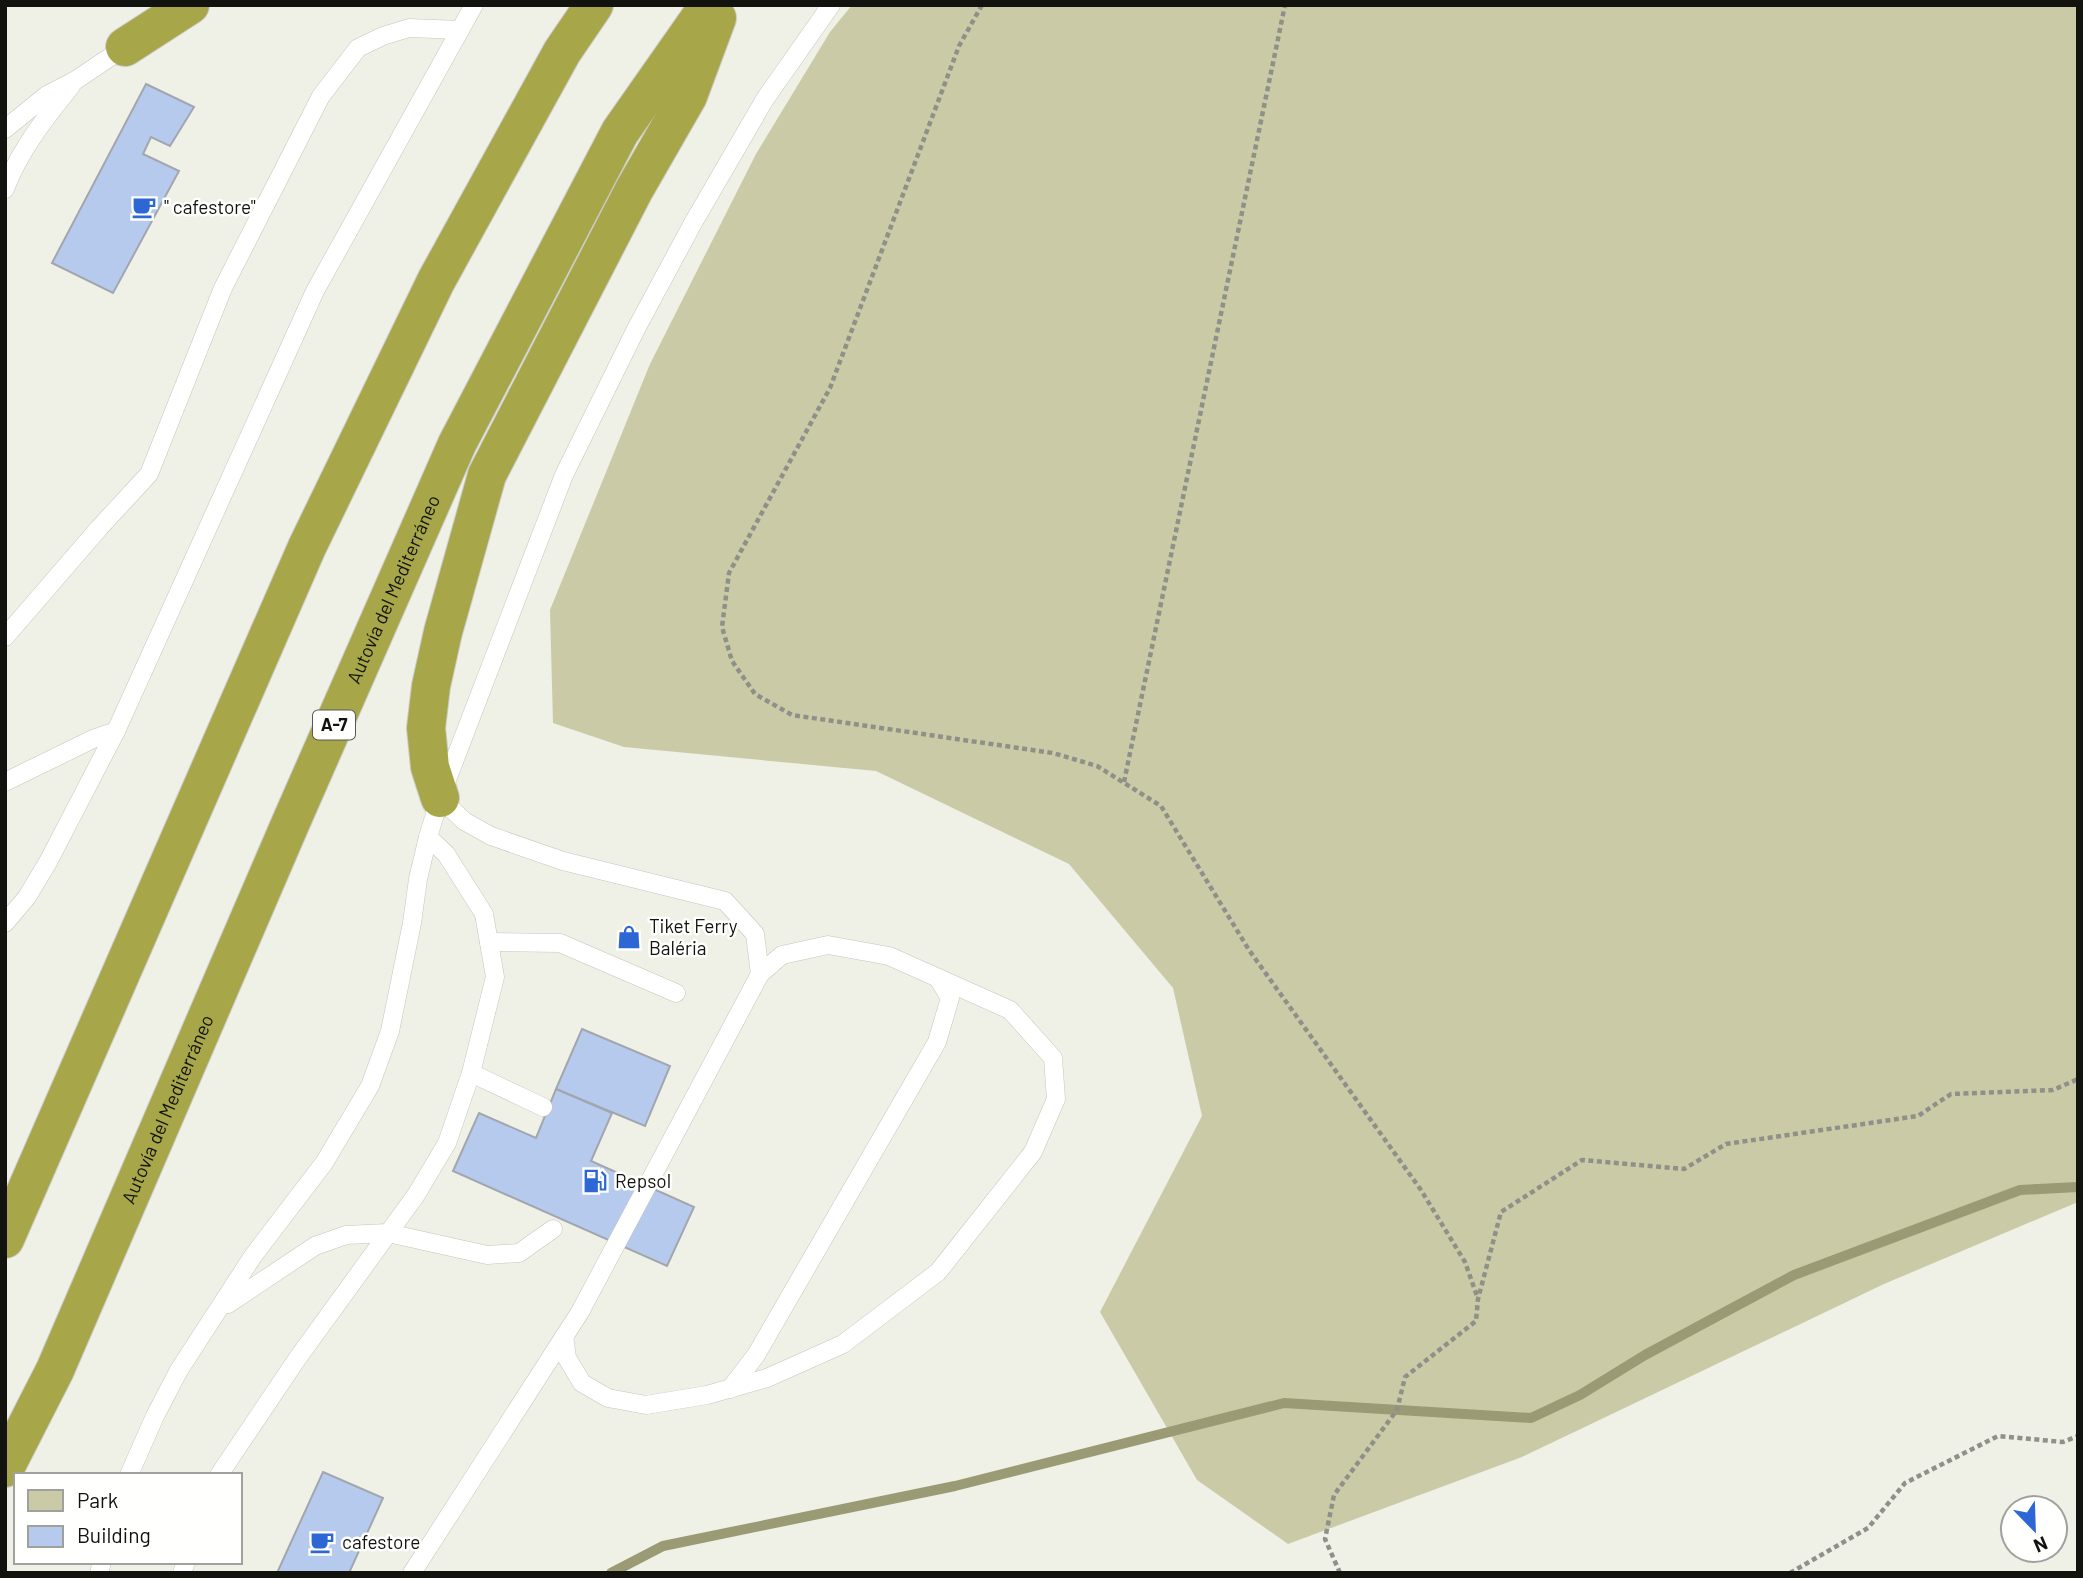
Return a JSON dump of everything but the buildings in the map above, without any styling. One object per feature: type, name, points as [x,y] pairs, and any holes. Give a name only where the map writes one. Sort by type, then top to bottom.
[{"type":"highway","points":[[125,47],[190,5]]},
{"type":"highway","points":[[5,1239],[307,547],[436,281],[562,51],[594,5]]},
{"type":"highway","name":"Autovía del Mediterráneo","points":[[5,1468],[55,1370],[457,444],[620,132],[709,5]]},
{"type":"highway","points":[[440,798],[430,766],[426,728],[431,687],[443,632],[487,475],[634,190],[688,96],[722,5]]},
{"type":"lane","points":[[5,923],[27,897],[48,862],[116,731],[315,291],[474,5]]},
{"type":"lane","points":[[129,1473],[180,1370],[253,1256],[324,1163],[370,1086],[390,1031],[418,879],[440,798],[564,475],[636,329],[693,223],[765,99],[831,5]]},
{"type":"lane","points":[[5,637],[149,474],[223,288],[321,96],[358,48],[383,36],[409,28],[460,30]]},
{"type":"lane","points":[[5,129],[47,95],[76,80],[125,47]]},
{"type":"lane","points":[[5,189],[9,177],[40,125],[76,80]]},
{"type":"lane","points":[[5,782],[93,739],[116,731]]},
{"type":"lane","points":[[440,798],[464,821],[491,836],[563,861],[725,901],[755,934],[760,974]]},
{"type":"lane","points":[[220,1473],[298,1359],[416,1195],[447,1143],[471,1073],[495,977],[484,914],[446,854],[428,837]]},
{"type":"lane","points":[[489,942],[560,943],[676,993]]},
{"type":"lane","points":[[412,1573],[564,1336],[642,1198],[760,974],[782,955],[828,946],[889,956],[1010,1010],[1053,1058],[1056,1099],[1033,1152],[938,1272],[843,1344],[767,1378],[707,1395],[646,1405],[608,1398],[582,1384],[566,1358],[564,1336]]},
{"type":"lane","points":[[730,1389],[756,1355],[937,1042],[950,998],[937,978]]},
{"type":"lane","points":[[471,1073],[543,1107]]},
{"type":"lane","points":[[215,1316],[234,1298],[315,1246],[346,1236],[388,1233],[487,1255],[519,1253],[553,1229]]},
{"type":"path","points":[[982,5],[959,46],[830,388],[729,573],[722,627],[732,661],[755,694],[792,715],[1053,753],[1097,766],[1161,806],[1249,950],[1421,1190],[1465,1262],[1478,1299]]},
{"type":"path","points":[[1124,783],[1285,5]]},
{"type":"path","points":[[1340,1573],[1325,1539],[1335,1496],[1397,1410],[1405,1377],[1476,1321],[1478,1299],[1501,1212],[1582,1160],[1684,1169],[1726,1144],[1918,1116],[1951,1094],[2053,1090],[2078,1079]]},
{"type":"path","points":[[1790,1573],[1868,1528],[1905,1483],[1998,1436],[2063,1442],[2078,1436]]},
{"type":"green space","points":[[852,5],[2078,5],[2078,1202],[1884,1284],[1522,1457],[1288,1544],[1197,1480],[1100,1312],[1202,1116],[1173,988],[1069,864],[876,771],[624,747],[553,723],[550,610],[650,364],[756,154],[830,32]]},
{"type":"waterway","points":[[611,1573],[663,1546],[955,1486],[1284,1403],[1531,1418],[1580,1395],[1645,1355],[1794,1275],[2020,1190],[2078,1187]]},
{"type":"place","name":"\" cafestore\"","points":[[144,207]]},
{"type":"place","name":"Tiket Ferry Baléria","points":[[629,937]]},
{"type":"place","name":"Repsol","points":[[595,1181]]},
{"type":"place","name":"cafestore","points":[[322,1542]]}]
